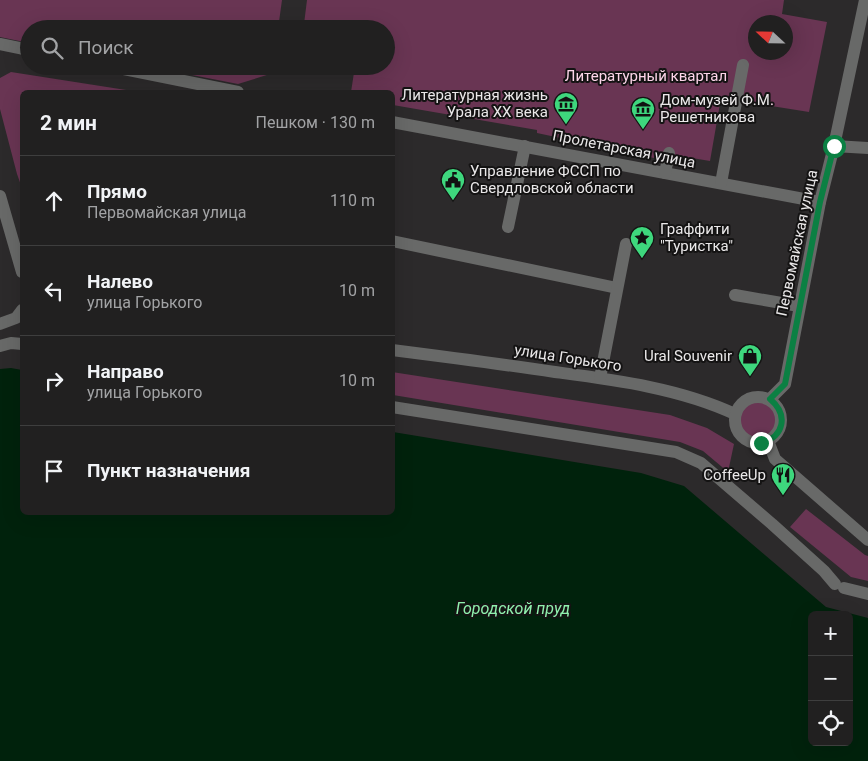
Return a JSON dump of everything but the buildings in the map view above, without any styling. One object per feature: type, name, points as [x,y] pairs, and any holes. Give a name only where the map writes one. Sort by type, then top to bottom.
[{"type":"street","name":"Первомайская улица","points":[[770,399],[785,384],[820,202],[863,35],[865,0]]},
{"type":"street","points":[[0,44],[20,48]]},
{"type":"street","points":[[721,184],[743,65]]},
{"type":"street","points":[[154,75],[228,90]]},
{"type":"street","name":"Пролетарская улица","points":[[395,123],[820,202]]},
{"type":"street","points":[[508,227],[525,146]]},
{"type":"street","points":[[834,146],[868,148]]},
{"type":"street","points":[[665,173],[669,153]]},
{"type":"street","points":[[0,196],[20,265]]},
{"type":"street","points":[[395,242],[617,288]]},
{"type":"street","points":[[600,378],[626,244]]},
{"type":"street","points":[[735,295],[799,306]]},
{"type":"street","points":[[0,324],[16,318],[20,313]]},
{"type":"street","points":[[0,346],[20,344]]},
{"type":"street","name":"улица Горького","points":[[395,350],[600,378],[683,394],[719,406],[735,414]]},
{"type":"street","points":[[764,396],[770,399],[780,410],[782,417],[779,431],[768,441],[753,443],[746,440],[737,429],[735,414],[743,402],[749,398],[764,396]]},
{"type":"street","points":[[395,407],[676,452],[701,463],[840,586],[868,594]]},
{"type":"street","points":[[768,441],[775,459],[868,540]]},
{"type":"green space","points":[[0,0],[282,0],[279,20],[20,20],[20,41],[0,37]]},
{"type":"green space","name":"Литературный квартал","points":[[307,0],[784,0],[782,14],[788,15],[748,15],[748,60],[793,60],[793,16],[827,22],[809,112],[721,98],[710,161],[656,152],[654,158],[621,151],[622,147],[580,138],[579,142],[537,133],[537,130],[395,105],[395,90],[351,90],[354,75],[395,75],[395,20],[304,20]]},
{"type":"green space","points":[[11,72],[20,73],[20,75],[126,90],[20,90],[20,182],[0,109],[0,78]]},
{"type":"green space","points":[[192,75],[267,75],[238,84]]},
{"type":"green space","points":[[395,372],[670,415],[707,428],[734,444],[728,472],[703,451],[680,442],[395,395]]},
{"type":"green space","points":[[758,400],[771,406],[777,419],[771,432],[758,438],[745,432],[739,419],[745,406]]},
{"type":"green space","points":[[806,509],[868,556],[868,581],[851,577],[790,527]]},
{"type":"water","name":"Городской пруд","points":[[0,369],[20,370],[20,515],[395,515],[395,432],[641,473],[684,486],[826,607],[841,611],[808,611],[808,746],[853,746],[853,614],[868,618],[868,761],[0,761]]},
{"type":"place","name":"Литературная жизнь Урала XX века","points":[[566,125]]},
{"type":"place","name":"Дом-музей Ф.М. Решетникова","points":[[643,130]]},
{"type":"place","name":"Управление ФССП по Свердловской области","points":[[453,201]]},
{"type":"place","name":"Граффити \"Туристка\"","points":[[642,259]]},
{"type":"place","name":"Ural Souvenir","points":[[750,377]]},
{"type":"place","name":"CoffeeUp","points":[[783,496]]},
{"type":"route","points":[[761,443],[774,437],[779,431],[781,424],[780,410],[770,399],[785,384],[820,202],[834,146]]}]
